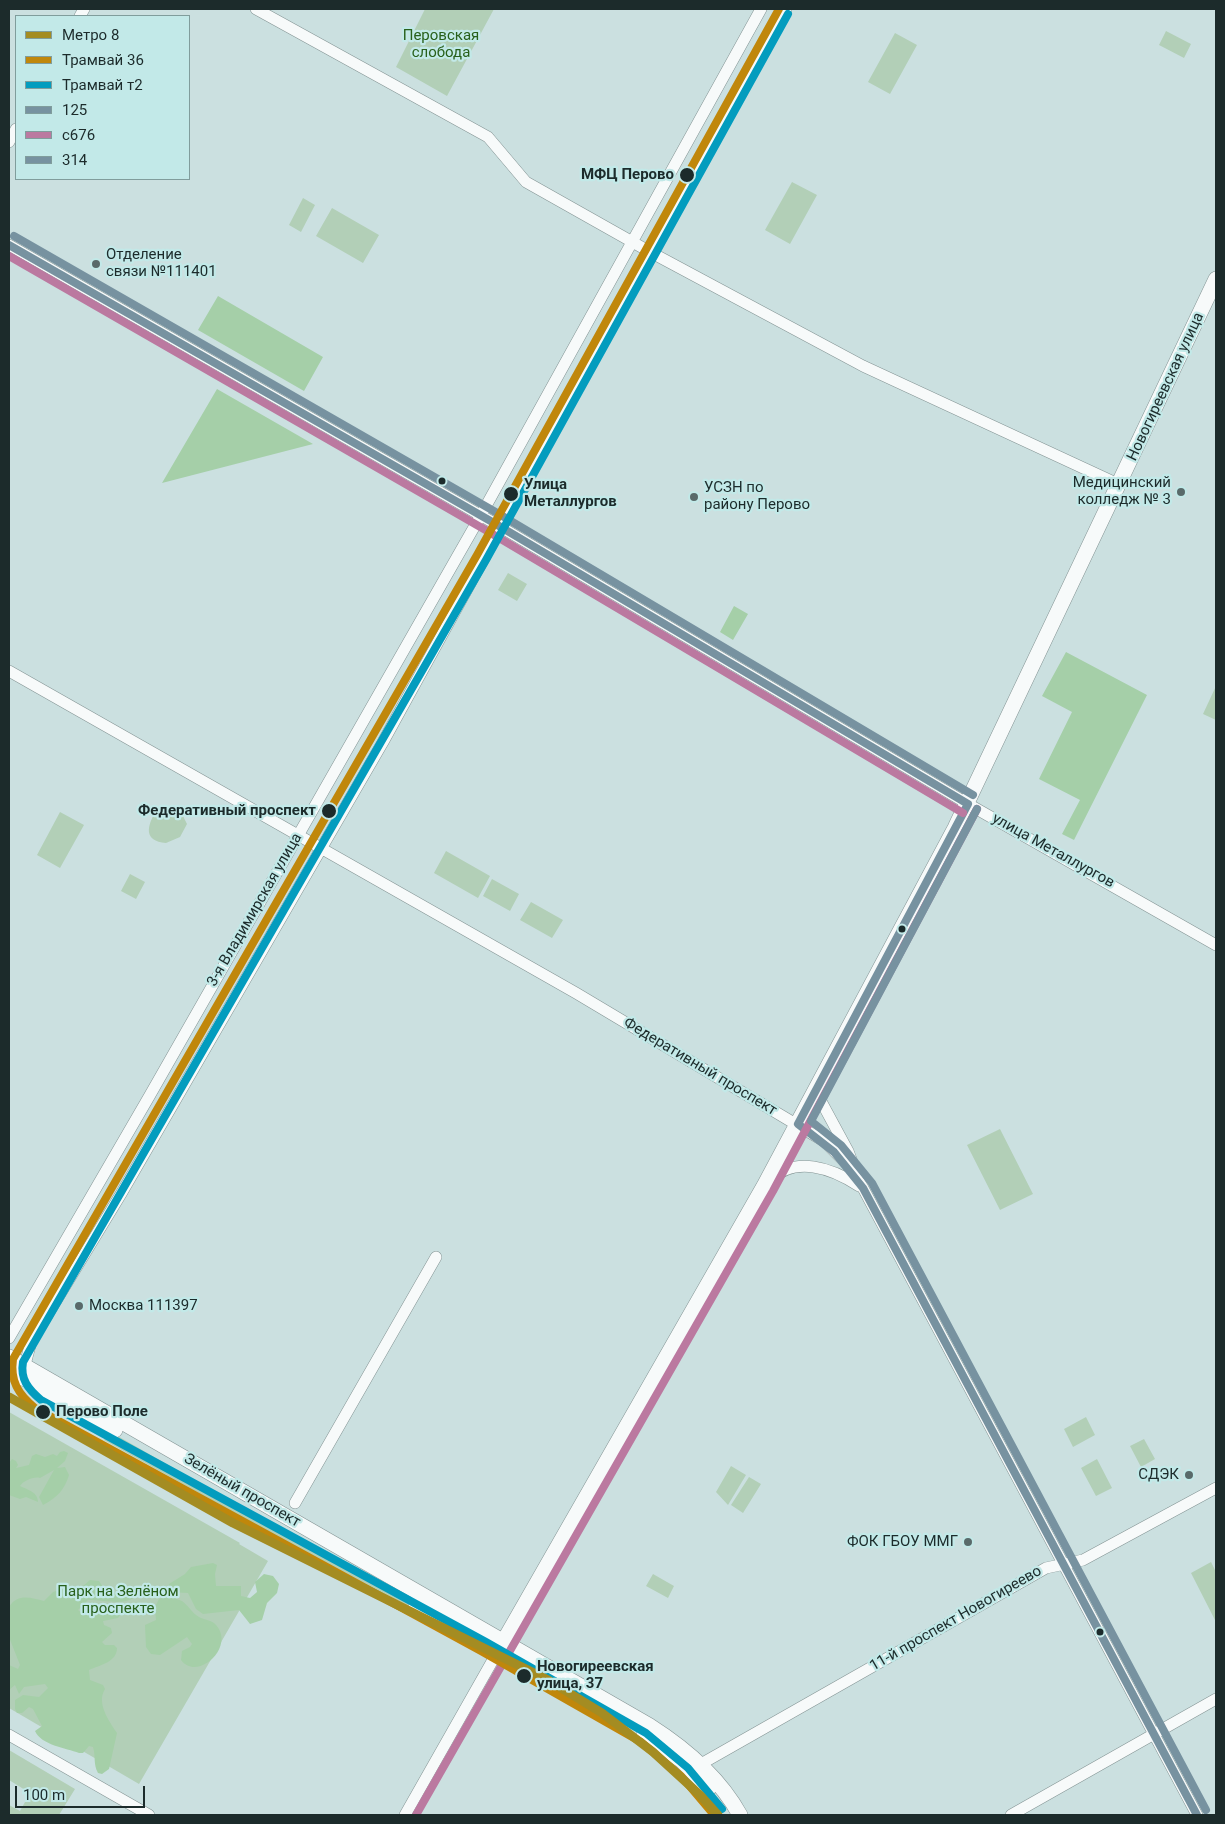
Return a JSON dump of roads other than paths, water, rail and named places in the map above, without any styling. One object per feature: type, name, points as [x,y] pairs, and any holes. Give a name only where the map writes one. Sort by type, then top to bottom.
[{"type":"main road","name":"Новогиреевская улица","points":[[501,1646],[764,1186],[968,804],[1216,279]]},
{"type":"main road","name":"Зелёный проспект","points":[[9,1357],[18,1371],[501,1646],[650,1726],[673,1741],[701,1764],[733,1803],[740,1815]]},
{"type":"main road","name":"Зелёный проспект","points":[[501,1646],[652,1739],[682,1761],[704,1782],[729,1815]]},
{"type":"street","points":[[256,9],[488,137],[526,182],[632,242],[863,366],[1120,485]]},
{"type":"street","name":"3-я Владимирская улица","points":[[9,1338],[481,516],[761,9]]},
{"type":"street","name":"3-я Владимирская улица","points":[[18,1371],[31,1342],[126,1186],[393,724],[786,9]]},
{"type":"street","points":[[9,142],[15,131]]},
{"type":"street","name":"улица Металлургов","points":[[9,245],[501,527],[968,804],[1216,945]]},
{"type":"street","name":"Федеративный проспект","points":[[9,670],[297,836],[576,993],[824,1141],[849,1166],[862,1188],[1197,1815]]},
{"type":"street","points":[[815,1090],[848,1151],[862,1188]]},
{"type":"street","points":[[764,1186],[777,1173],[787,1167],[804,1167],[821,1168],[845,1176],[862,1188]]},
{"type":"street","points":[[295,1503],[436,1257]]},
{"type":"street","name":"11-й проспект Новогиреево","points":[[701,1764],[1046,1568],[1083,1560],[1216,1488]]},
{"type":"street","name":"Новогиреевская улица","points":[[405,1815],[501,1646]]},
{"type":"street","points":[[1011,1815],[1216,1699]]},
{"type":"street","points":[[9,1735],[149,1815]]},
{"type":"metro line","name":"8","points":[[9,1397],[233,1523],[548,1680],[602,1713],[653,1752],[700,1795],[718,1815]]},
{"type":"tram line","name":"36","points":[[714,1815],[681,1776],[641,1742],[481,1651],[35,1408],[24,1398],[16,1386],[12,1367],[13,1359],[477,555],[779,9]]},
{"type":"tram line","name":"т2","points":[[722,1809],[688,1768],[646,1733],[486,1642],[41,1400],[26,1383],[22,1368],[23,1362],[486,560],[788,14]]},
{"type":"place","name":"МФЦ Перово","points":[[687,175]]},
{"type":"place","name":"Отделение связи №111401","points":[[96,264]]},
{"type":"place","name":"Медицинский колледж № 3","points":[[1181,492]]},
{"type":"place","name":"Улица Металлургов","points":[[511,494]]},
{"type":"place","name":"УСЗН по району Перово","points":[[694,497]]},
{"type":"place","name":"Федеративный проспект","points":[[329,811]]},
{"type":"place","name":"Москва 111397","points":[[79,1306]]},
{"type":"place","name":"Перово Поле","points":[[43,1412]]},
{"type":"place","name":"СДЭК","points":[[1189,1475]]},
{"type":"place","name":"ФОК ГБОУ ММГ","points":[[968,1542]]},
{"type":"place","name":"Новогиреевская улица, 37","points":[[524,1676]]},
{"type":"park label","name":"Перовская слобода","points":[[441,44]]},
{"type":"park label","name":"Парк на Зелёном проспекте","points":[[118,1600]]}]
